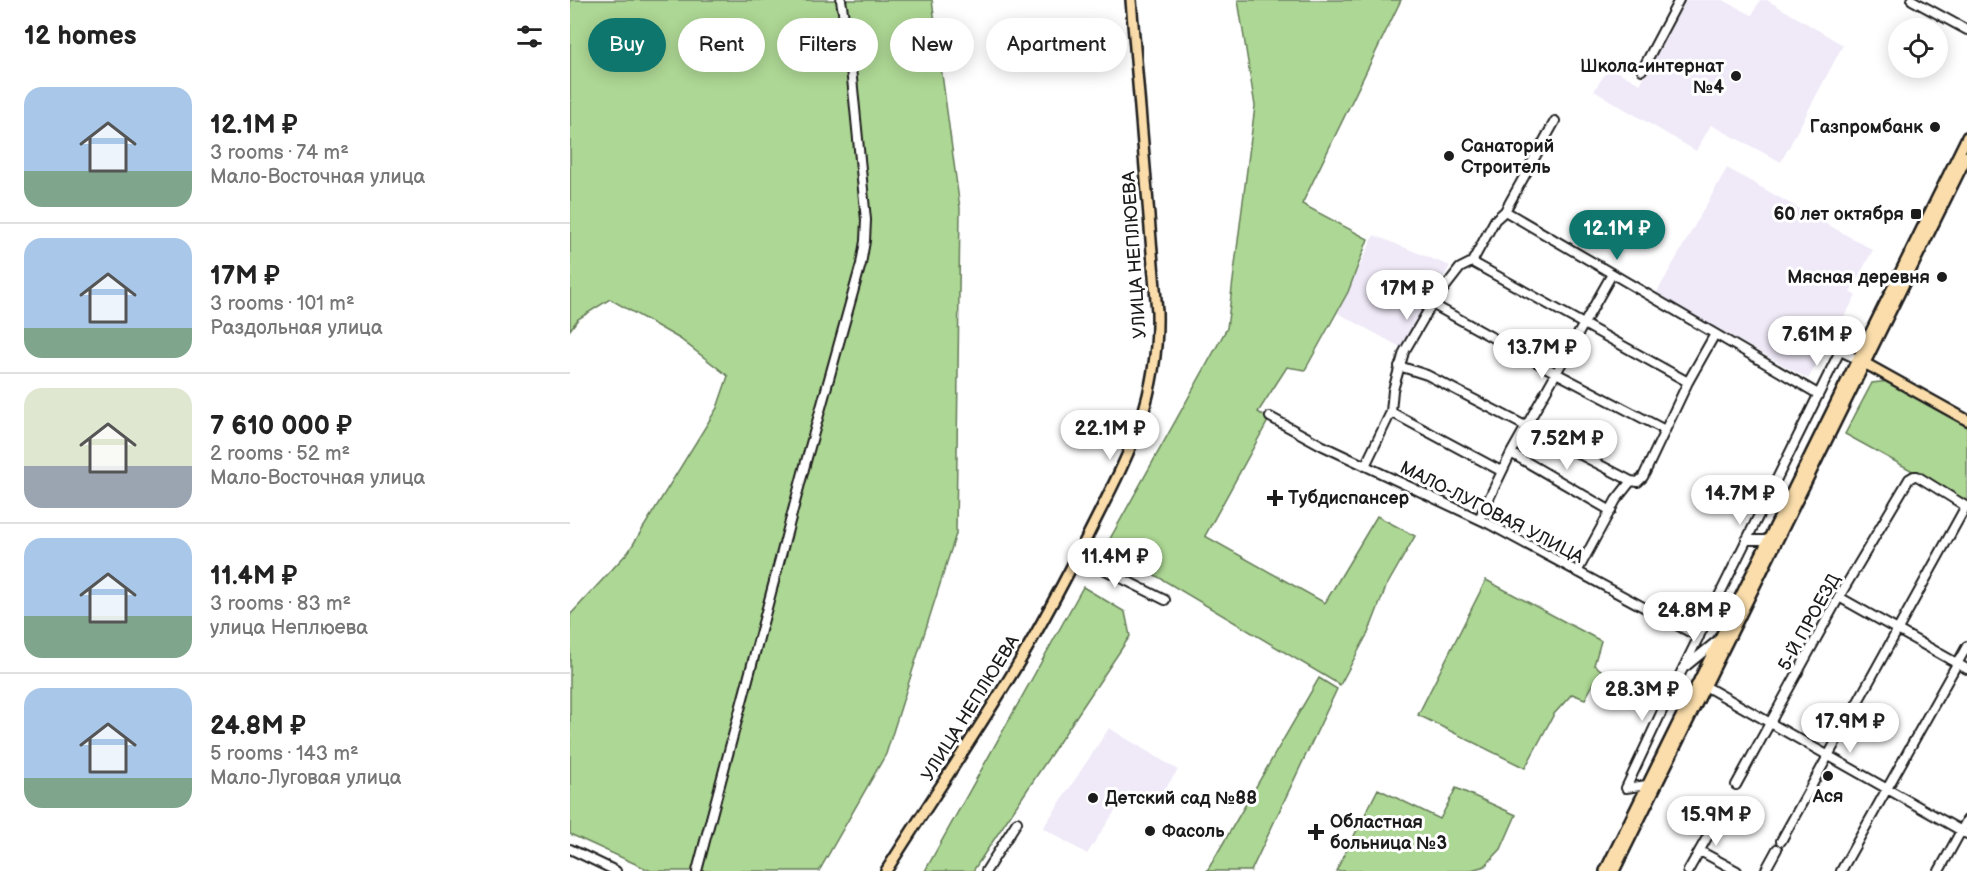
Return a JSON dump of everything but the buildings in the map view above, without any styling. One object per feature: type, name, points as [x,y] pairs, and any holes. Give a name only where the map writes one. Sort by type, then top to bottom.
[{"type":"main road","name":"УЛИЦА НЕПЛЮЕВА","points":[[886,871],[1020,660],[1077,556],[1137,435],[1150,393],[1157,348],[1157,312],[1131,0]]},
{"type":"main road","points":[[1614,871],[1705,686],[1967,137]]},
{"type":"main road","points":[[1605,871],[1768,540],[1967,156]]},
{"type":"main road","points":[[1861,361],[1967,420]]},
{"type":"street","points":[[697,871],[861,264],[865,241],[866,220],[842,0]]},
{"type":"street","points":[[1642,70],[1679,0]]},
{"type":"street","points":[[1912,0],[1967,30]]},
{"type":"street","points":[[1365,466],[1391,412],[1392,391],[1404,352],[1432,304],[1460,268],[1472,262],[1495,220],[1505,211],[1555,122]]},
{"type":"street","points":[[1505,211],[1818,394]]},
{"type":"street","points":[[1472,262],[1688,382]]},
{"type":"street","points":[[1479,519],[1501,471],[1612,274]]},
{"type":"street","points":[[1432,304],[1665,430]]},
{"type":"street","points":[[1399,366],[1427,375],[1631,481],[1638,482],[1643,477],[1688,382],[1715,334]]},
{"type":"street","points":[[1647,785],[1626,788],[1818,394],[1840,351],[1861,361]]},
{"type":"street","points":[[1391,412],[1501,471]]},
{"type":"street","name":"МАЛО-ЛУГОВАЯ УЛИЦА","points":[[1270,417],[1365,466],[1479,519],[1699,637]]},
{"type":"street","points":[[1511,453],[1611,511]]},
{"type":"street","name":"5-Й ПРОЕЗД","points":[[1736,785],[1839,597],[1907,482],[1912,476],[1923,479],[1967,506]]},
{"type":"street","points":[[1577,572],[1616,500],[1631,481]]},
{"type":"street","points":[[1781,841],[1967,506]]},
{"type":"street","points":[[1746,540],[1768,540]]},
{"type":"street","points":[[1077,556],[1165,600]]},
{"type":"street","points":[[1839,597],[1967,669]]},
{"type":"street","points":[[1684,668],[1718,640]]},
{"type":"street","points":[[1841,871],[1967,645]]},
{"type":"street","points":[[1705,686],[1964,833]]},
{"type":"street","points":[[1688,871],[1722,811]]},
{"type":"street","points":[[1939,871],[1964,833],[1967,820]]},
{"type":"street","points":[[986,871],[1017,822]]},
{"type":"street","points":[[570,849],[616,871]]},
{"type":"street","points":[[1765,871],[1777,849]]},
{"type":"street","points":[[1700,850],[1737,871]]},
{"type":"shaded area","name":"Школа-интернат №4","points":[[1686,0],[1723,0],[1752,15],[1760,0],[1767,0],[1843,45],[1781,162],[1711,125],[1696,151],[1594,91],[1609,67],[1640,84]]},
{"type":"shaded area","points":[[1727,168],[1873,250],[1850,292],[1856,296],[1808,379],[1656,294]]},
{"type":"shaded area","points":[[1374,235],[1450,266],[1402,348],[1338,313]]},
{"type":"shaded area","name":"Детский сад №88","points":[[1109,728],[1178,770],[1154,805],[1128,791],[1087,854],[1043,828]]},
{"type":"green space","points":[[570,0],[932,0],[934,18],[890,18],[890,72],[942,72],[960,208],[956,534],[886,754],[819,871],[651,871],[570,834],[570,615],[629,551],[717,408],[728,376],[680,339],[610,299],[578,319],[570,330]]},
{"type":"green space","points":[[1238,0],[1401,0],[1302,204],[1368,239],[1348,292],[1305,370],[1287,367],[1258,412],[1269,419],[1205,536],[1325,603],[1377,516],[1415,536],[1386,587],[1369,631],[1340,685],[1106,546],[1227,328],[1255,106]]},
{"type":"green space","points":[[1889,381],[1967,425],[1967,501],[1845,434],[1872,383]]},
{"type":"green space","points":[[1486,580],[1601,641],[1594,665],[1601,670],[1585,699],[1572,694],[1554,714],[1525,768],[1418,715]]},
{"type":"green space","points":[[1083,587],[1125,612],[1130,636],[973,871],[925,871]]},
{"type":"green space","points":[[1319,678],[1337,689],[1251,871],[1207,871]]},
{"type":"green space","points":[[1456,788],[1516,815],[1501,849],[1485,866],[1468,871],[1336,871],[1378,789],[1440,819]]},
{"type":"place","name":"Школа-интернат №4","points":[[1736,76]]},
{"type":"place","name":"Газпромбанк","points":[[1935,127]]},
{"type":"place","name":"Санаторий Строитель","points":[[1449,156]]},
{"type":"place","name":"60 лет октября","points":[[1916,214]]},
{"type":"place","name":"Мясная деревня","points":[[1942,277]]},
{"type":"place","name":"Тубдиспансер","points":[[1275,498]]},
{"type":"place","name":"Ася","points":[[1828,776]]},
{"type":"place","name":"Детский сад №88","points":[[1093,798]]},
{"type":"place","name":"Фасоль","points":[[1150,831]]},
{"type":"place","name":"Областная больница №3","points":[[1316,832]]}]
